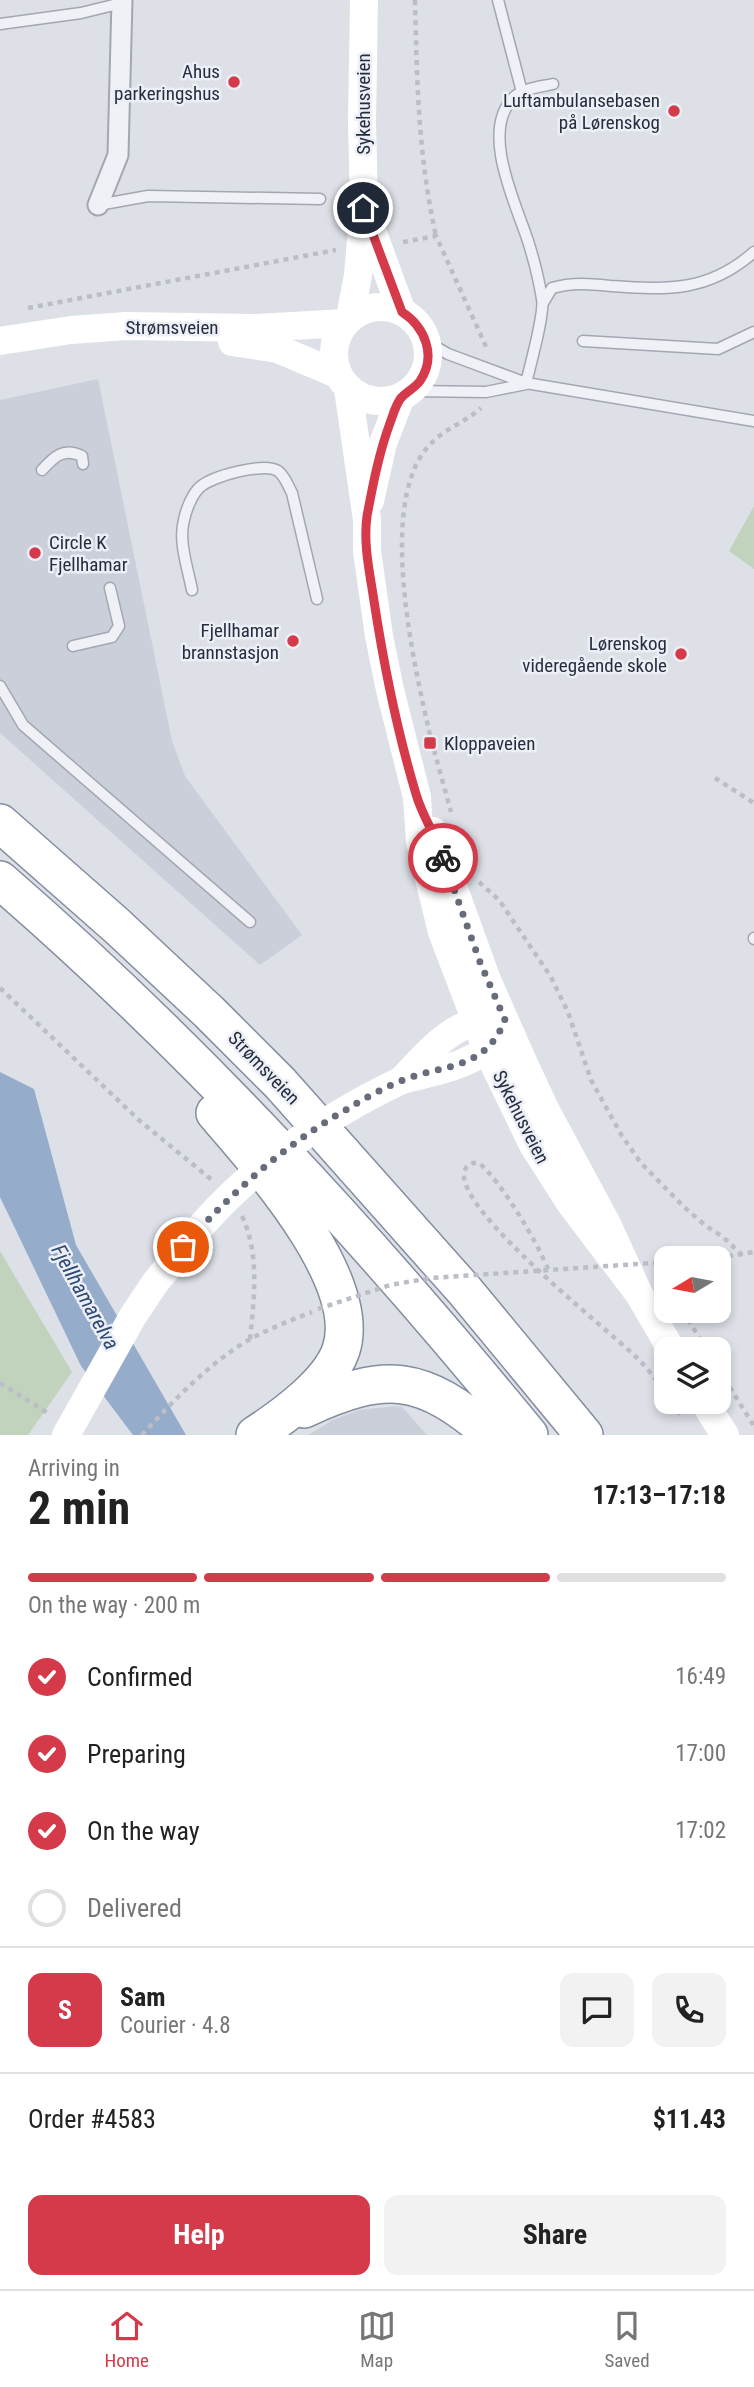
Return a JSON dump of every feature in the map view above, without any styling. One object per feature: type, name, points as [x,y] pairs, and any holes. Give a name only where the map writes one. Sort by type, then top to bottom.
[{"type":"highway","points":[[0,798],[114,897],[280,1083]]},
{"type":"highway","name":"Strømsveien","points":[[0,823],[117,926],[280,1083],[432,1253],[584,1435]]},
{"type":"highway","points":[[0,880],[202,1067],[267,1134],[379,1256],[529,1435]]},
{"type":"highway","points":[[0,901],[134,1027],[190,1084],[293,1210],[332,1275],[344,1315],[342,1349],[326,1377],[263,1430]]},
{"type":"highway","points":[[263,1430],[336,1394],[380,1383],[400,1384],[436,1395],[467,1414],[492,1435]]},
{"type":"main road","name":"Sykehusveien","points":[[347,321],[358,275],[363,208],[364,0]]},
{"type":"main road","name":"Sykehusveien","points":[[363,208],[402,312]]},
{"type":"main road","points":[[370,308],[392,308],[402,312],[417,324],[426,342],[428,363],[419,383],[406,394],[390,401],[368,400],[343,382],[333,353],[335,342],[347,321],[370,308]]},
{"type":"main road","name":"Strømsveien","points":[[0,341],[102,327],[257,328],[347,321]]},
{"type":"main road","name":"Strømsveien","points":[[0,360],[74,348],[129,343],[230,342],[278,349],[343,382]]},
{"type":"main road","name":"Sykehusveien","points":[[343,382],[367,520],[367,551],[379,636],[416,797],[420,842],[442,932],[488,1050],[546,1167],[594,1237],[639,1294]]},
{"type":"main road","name":"Sykehusveien","points":[[367,520],[378,461],[390,422],[406,394]]},
{"type":"main road","name":"Sykehusveien","points":[[416,797],[437,837],[474,947],[546,1111],[607,1224],[639,1294],[664,1337]]},
{"type":"main road","points":[[64,1428],[155,1283],[239,1187],[291,1144],[331,1118],[402,1080],[444,1070],[488,1050],[499,1037],[505,1020],[489,1018],[476,1021],[433,1046],[402,1080]]},
{"type":"main road","points":[[712,1414],[725,1435]]},
{"type":"street","points":[[98,205],[118,155],[122,2]]},
{"type":"lane","points":[[498,0],[522,92]]},
{"type":"lane","points":[[0,24],[80,13],[122,2]]},
{"type":"lane","points":[[543,303],[529,243],[511,193],[499,140],[502,115],[512,99],[522,92],[553,84]]},
{"type":"lane","points":[[98,205],[148,196],[320,200]]},
{"type":"lane","points":[[526,383],[543,303],[552,288],[570,283],[653,289],[691,286],[725,273],[754,253]]},
{"type":"lane","points":[[583,341],[718,349],[754,332]]},
{"type":"lane","points":[[426,342],[448,355],[526,383],[754,421]]},
{"type":"lane","points":[[406,394],[486,392],[526,383]]},
{"type":"lane","points":[[42,470],[60,453],[72,451],[82,456],[83,464]]},
{"type":"lane","points":[[192,590],[183,539],[183,522],[194,496],[200,487],[209,481],[256,467],[266,467],[278,471],[286,480],[292,494],[317,599]]},
{"type":"lane","points":[[73,646],[112,637],[119,626],[110,588]]},
{"type":"lane","points":[[0,686],[23,725],[250,922]]},
{"type":"path","points":[[415,0],[419,139],[425,187],[436,236],[446,264],[483,338],[489,360]]},
{"type":"path","points":[[396,243],[436,236]]},
{"type":"path","points":[[27,309],[309,254],[342,250]]},
{"type":"path","points":[[454,822],[432,743],[409,638],[403,574],[404,507],[412,475],[426,449],[444,431],[474,414],[485,401]]},
{"type":"path","points":[[715,778],[754,803]]},
{"type":"path","points":[[478,890],[475,880],[499,900],[551,977],[568,1012],[580,1054],[604,1107],[641,1163],[684,1208],[742,1255]]},
{"type":"path","points":[[0,988],[140,1121],[213,1181]]},
{"type":"path","points":[[548,1269],[502,1191],[479,1163],[468,1165],[464,1175],[466,1184],[482,1211],[500,1232],[540,1273],[637,1358],[654,1379]]},
{"type":"path","points":[[236,1208],[249,1233],[253,1252],[254,1301],[250,1339]]},
{"type":"path","points":[[732,1256],[754,1252]]},
{"type":"path","points":[[142,1435],[227,1354],[250,1339],[318,1309],[366,1292],[411,1281],[654,1263]]},
{"type":"path","points":[[0,1383],[64,1428]]},
{"type":"path","points":[[731,1389],[754,1426]]},
{"type":"shaded area","points":[[98,379],[172,741],[185,776],[302,935],[260,965],[0,733],[0,400]]},
{"type":"shaded area","points":[[402,1407],[427,1435],[308,1435],[333,1420],[359,1410]]},
{"type":"green space","points":[[754,506],[754,569],[729,551]]},
{"type":"green space","points":[[0,1251],[72,1372],[28,1435],[0,1435]]},
{"type":"water","name":"Fjellhamarelva","points":[[0,1072],[34,1089],[76,1245],[186,1435],[133,1435],[81,1366],[0,1197]]},
{"type":"way so far","points":[[183,1247],[239,1187],[275,1156],[320,1124],[402,1080],[444,1070],[475,1057],[488,1050],[499,1037],[505,1020],[480,962],[443,858]]},
{"type":"place","name":"Ahus parkeringshus","points":[[234,82]]},
{"type":"place","name":"Luftambulansebasen på Lørenskog","points":[[674,111]]},
{"type":"place","name":"Circle K Fjellhamar","points":[[35,553]]},
{"type":"place","name":"Fjellhamar brannstasjon","points":[[293,641]]},
{"type":"place","name":"Lørenskog videregående skole","points":[[681,654]]},
{"type":"place","name":"Kloppaveien","points":[[430,743]]},
{"type":"route","points":[[363,208],[392,290],[402,312],[411,317],[423,333],[428,353],[424,374],[412,391],[401,397],[383,443],[367,520],[367,551],[379,636],[416,797],[437,837],[443,858]]}]
